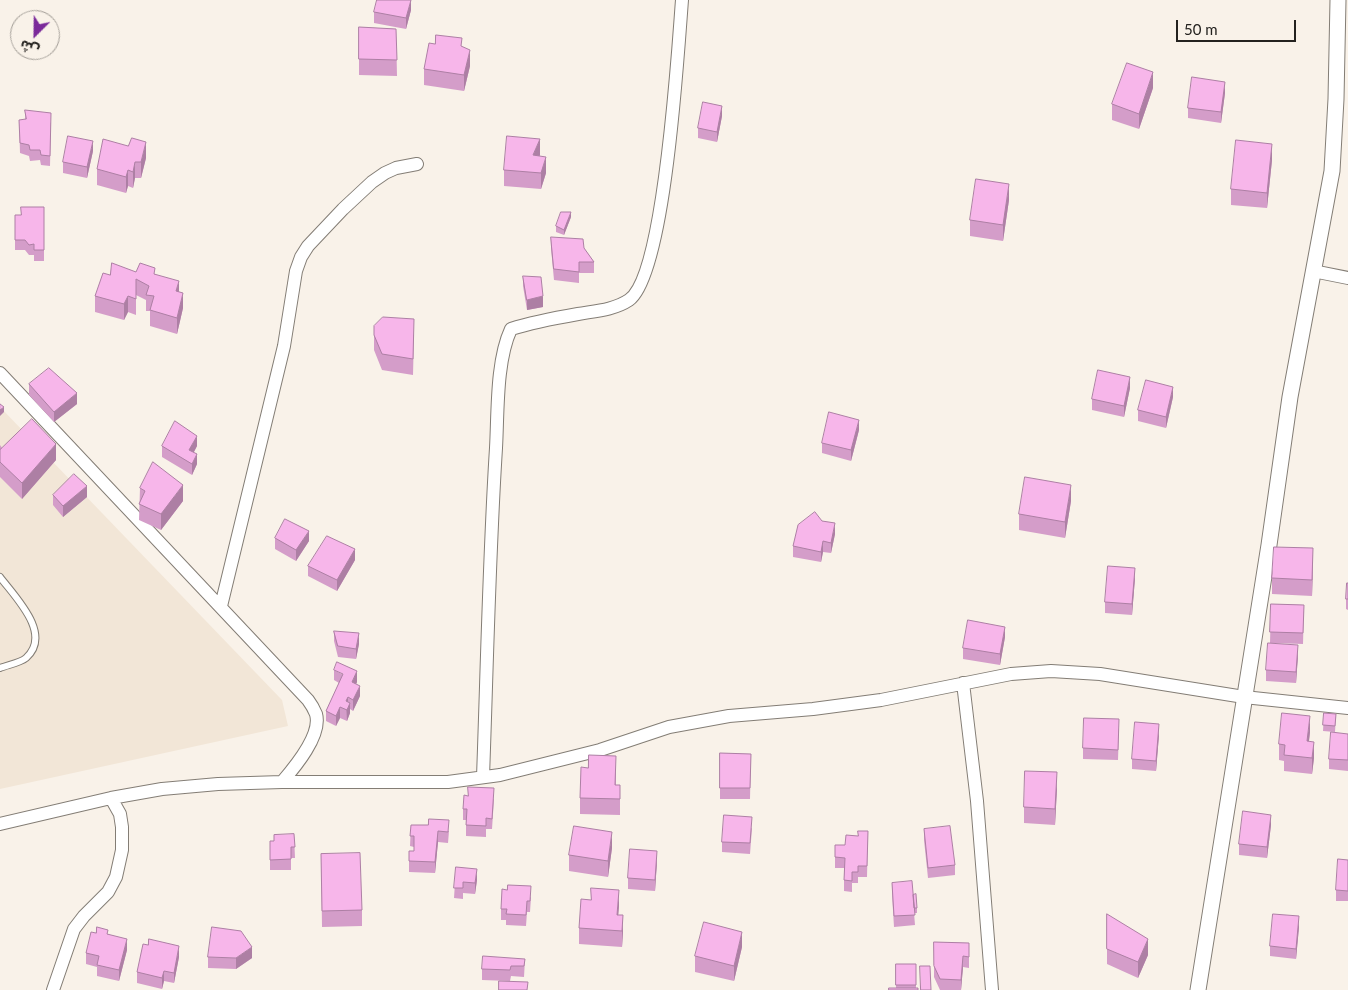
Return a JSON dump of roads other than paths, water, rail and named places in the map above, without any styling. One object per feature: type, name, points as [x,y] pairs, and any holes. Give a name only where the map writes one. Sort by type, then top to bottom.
[{"type":"street","points":[[483,778],[492,512],[500,388],[506,340],[511,329],[549,319],[606,310],[629,300],[638,291],[657,230],[671,129],[682,0]]},
{"type":"street","points":[[1198,990],[1290,397],[1332,171],[1338,0]]},
{"type":"street","points":[[221,606],[284,346],[296,271],[301,257],[308,246],[343,209],[372,182],[385,172],[418,164]]},
{"type":"street","points":[[1313,271],[1348,278]]},
{"type":"street","points":[[0,373],[308,700],[316,714],[316,724],[312,737],[294,769],[282,782]]},
{"type":"street","points":[[0,824],[111,798],[181,787],[282,782],[448,782],[483,778],[600,750],[669,726],[729,716],[813,709],[881,700],[1011,674],[1051,671],[1100,674],[1244,697],[1348,708]]},
{"type":"street","points":[[963,684],[977,801],[992,990]]},
{"type":"street","points":[[53,990],[74,929],[108,892],[116,877],[122,850],[122,827],[120,814],[111,798]]},
{"type":"lane","points":[[0,577],[30,617],[36,631],[34,646],[26,659],[0,668]]}]
